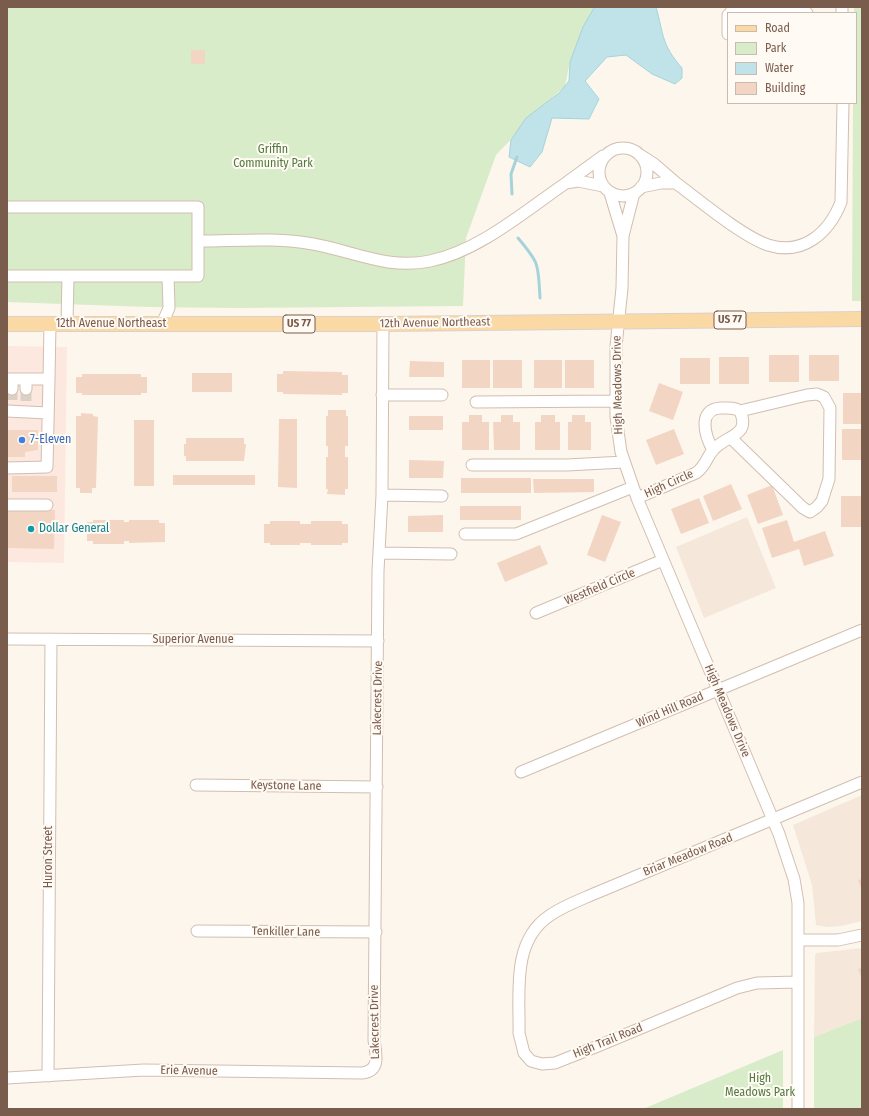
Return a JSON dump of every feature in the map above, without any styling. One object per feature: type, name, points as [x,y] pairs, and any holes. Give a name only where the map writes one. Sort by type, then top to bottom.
[{"type":"main road","name":"12th Avenue Northeast","points":[[7,324],[383,324],[862,319]]},
{"type":"street","points":[[731,12],[732,10],[802,12]]},
{"type":"street","points":[[198,241],[286,241],[313,244],[370,260],[397,263],[429,262],[479,242],[610,151],[626,148],[654,164],[676,184],[747,234],[768,245],[792,247],[805,244],[825,231],[836,216],[841,202],[842,104]]},
{"type":"street","points":[[610,151],[600,163],[599,171],[623,236]]},
{"type":"street","points":[[623,236],[638,190],[646,177],[647,169],[640,155]]},
{"type":"street","points":[[566,183],[578,182],[606,189],[623,196],[661,183],[676,184]]},
{"type":"street","points":[[7,207],[198,207],[198,276],[7,276]]},
{"type":"street","name":"High Meadows Drive","points":[[623,236],[622,288],[618,322],[616,401],[618,433],[624,462],[637,498],[773,820],[797,892],[799,940],[798,1109]]},
{"type":"street","points":[[67,324],[68,276]]},
{"type":"street","points":[[162,324],[169,308],[168,276]]},
{"type":"street","points":[[7,468],[47,467],[50,324]]},
{"type":"street","name":"Lakecrest Drive","points":[[371,1071],[377,1060],[374,1040],[376,787],[382,495],[383,324]]},
{"type":"street","points":[[10,395],[26,395],[49,379]]},
{"type":"street","points":[[713,450],[705,431],[706,416],[708,412],[716,408],[730,408],[740,411],[807,395],[817,394],[824,397],[830,408],[829,479],[826,491],[818,507],[810,512],[803,508],[731,438]]},
{"type":"street","points":[[10,395],[26,395],[48,412]]},
{"type":"street","points":[[382,395],[442,395]]},
{"type":"street","points":[[476,402],[616,401]]},
{"type":"street","name":"High Circle","points":[[637,498],[696,473],[707,463],[713,450],[737,433],[743,420],[740,411]]},
{"type":"street","points":[[472,465],[567,465],[624,462]]},
{"type":"street","points":[[465,534],[516,534],[633,487]]},
{"type":"street","points":[[382,495],[442,496]]},
{"type":"street","points":[[7,505],[47,505]]},
{"type":"street","points":[[380,553],[451,554]]},
{"type":"street","name":"Westfield Circle","points":[[536,613],[664,560]]},
{"type":"street","name":"Wind Hill Road","points":[[521,772],[862,630]]},
{"type":"street","name":"Superior Avenue","points":[[7,638],[378,641]]},
{"type":"street","name":"Huron Street","points":[[48,1076],[51,639]]},
{"type":"street","name":"Briar Meadow Road","points":[[525,945],[540,924],[558,910],[862,782]]},
{"type":"street","name":"Keystone Lane","points":[[196,785],[376,787]]},
{"type":"street","name":"Tenkiller Lane","points":[[197,931],[376,932]]},
{"type":"street","points":[[799,940],[838,940],[862,935]]},
{"type":"street","name":"High Trail Road","points":[[525,945],[520,975],[519,1033],[524,1053],[531,1061],[537,1063],[555,1063],[737,988],[757,983],[798,982]]},
{"type":"street","name":"Erie Avenue","points":[[7,1078],[144,1070],[362,1073],[371,1071]]},
{"type":"shaded area","points":[[7,346],[67,347],[64,563],[7,562]]},
{"type":"shaded area","points":[[747,517],[776,588],[704,618],[676,547]]},
{"type":"shaded area","points":[[862,795],[862,921],[841,926],[827,927],[816,925],[812,885],[793,825]]},
{"type":"shaded area","points":[[862,948],[862,1018],[814,1037],[816,953]]},
{"type":"green space","name":"Griffin Community Park","points":[[7,7],[595,7],[570,62],[565,86],[546,103],[496,155],[466,238],[463,306],[237,308],[148,307],[7,302]]},
{"type":"green space","points":[[854,7],[862,7],[862,301],[852,301],[853,104],[857,104],[857,12],[854,12]]},
{"type":"green space","name":"High Meadows Park","points":[[862,1018],[862,1109],[814,1109],[814,1037]]},
{"type":"green space","name":"High Meadows Park","points":[[783,1050],[783,1109],[643,1109]]},
{"type":"water","points":[[595,7],[656,7],[664,39],[670,52],[682,68],[682,78],[675,84],[652,74],[626,55],[607,57],[585,81],[599,99],[589,119],[552,118],[542,152],[530,167],[509,157],[511,140],[526,118],[559,93],[569,81],[570,62],[583,27]]},
{"type":"building","points":[[191,50],[205,50],[205,64],[191,64]]},
{"type":"building","points":[[769,355],[799,355],[799,382],[769,382]]},
{"type":"building","points":[[809,355],[839,355],[839,381],[809,381]]},
{"type":"building","points":[[719,357],[749,357],[749,384],[719,384]]},
{"type":"building","points":[[680,358],[710,358],[710,384],[680,384]]},
{"type":"building","points":[[462,360],[490,360],[490,388],[462,388]]},
{"type":"building","points":[[493,360],[522,360],[522,388],[493,388]]},
{"type":"building","points":[[534,360],[562,360],[562,388],[534,388]]},
{"type":"building","points":[[565,360],[594,360],[594,388],[565,388]]},
{"type":"building","points":[[410,361],[444,362],[444,377],[409,377]]},
{"type":"building","points":[[283,371],[342,372],[342,375],[348,375],[348,393],[342,393],[342,395],[283,394],[283,392],[277,392],[277,374],[283,374]]},
{"type":"building","points":[[192,373],[232,373],[232,392],[192,392]]},
{"type":"building","points":[[82,374],[141,374],[141,377],[147,377],[147,393],[141,393],[141,395],[82,395],[82,393],[76,393],[76,377],[82,377]]},
{"type":"building","points":[[659,383],[683,392],[673,420],[649,411]]},
{"type":"building","points":[[843,393],[862,393],[862,424],[843,424]]},
{"type":"building","points":[[328,410],[346,410],[346,416],[348,416],[348,446],[345,446],[345,457],[348,457],[348,489],[345,489],[345,495],[327,494],[328,489],[326,489],[326,457],[328,457],[328,446],[326,446],[326,416],[328,416]]},
{"type":"building","points":[[81,413],[93,414],[93,416],[98,417],[96,488],[92,488],[92,493],[80,493],[80,488],[76,488],[76,416],[81,416]]},
{"type":"building","points":[[469,415],[482,415],[482,422],[489,422],[489,450],[462,450],[462,422],[469,422]]},
{"type":"building","points":[[501,415],[513,415],[513,422],[520,422],[520,450],[494,450],[493,422],[501,422]]},
{"type":"building","points":[[541,415],[555,415],[555,422],[560,422],[560,450],[535,450],[535,422],[541,422]]},
{"type":"building","points":[[572,415],[585,415],[585,422],[591,422],[591,450],[568,450],[568,422],[572,422]]},
{"type":"building","points":[[409,416],[443,416],[443,430],[409,430]]},
{"type":"building","points":[[279,419],[297,419],[297,488],[278,487]]},
{"type":"building","points":[[134,420],[154,420],[154,486],[134,486]]},
{"type":"building","points":[[674,429],[684,454],[656,465],[646,440]]},
{"type":"building","points":[[842,429],[862,429],[862,460],[842,460]]},
{"type":"building","name":"7-Eleven","points":[[7,430],[38,430],[38,450],[25,452],[25,457],[7,457]]},
{"type":"building","points":[[186,438],[244,438],[244,444],[246,444],[244,461],[186,461],[186,456],[184,456],[184,444],[186,444]]},
{"type":"building","points":[[409,460],[444,461],[443,478],[409,478]]},
{"type":"building","points":[[173,475],[255,475],[255,485],[173,485]]},
{"type":"building","points":[[12,476],[57,476],[57,492],[12,492]]},
{"type":"building","points":[[461,478],[531,478],[531,493],[461,493]]},
{"type":"building","points":[[533,479],[594,479],[594,492],[534,493]]},
{"type":"building","points":[[731,484],[742,509],[713,521],[703,496]]},
{"type":"building","points":[[772,485],[783,515],[758,524],[747,495]]},
{"type":"building","points":[[841,496],[862,496],[862,527],[841,527]]},
{"type":"building","points":[[699,498],[709,523],[681,534],[671,509]]},
{"type":"building","points":[[460,506],[521,506],[521,520],[460,520]]},
{"type":"building","name":"Dollar General","points":[[7,510],[55,510],[54,549],[7,548]]},
{"type":"building","points":[[443,515],[443,532],[408,532],[408,516]]},
{"type":"building","points":[[602,515],[621,522],[605,562],[587,555]]},
{"type":"building","points":[[93,520],[124,520],[124,522],[129,522],[129,520],[159,520],[159,523],[165,523],[165,542],[129,543],[129,541],[124,541],[124,544],[93,544],[93,541],[87,541],[87,522],[93,522]]},
{"type":"building","points":[[787,520],[794,542],[825,531],[834,556],[804,566],[799,549],[772,558],[762,528]]},
{"type":"building","points":[[270,521],[300,521],[300,524],[311,524],[311,521],[342,521],[342,524],[348,524],[348,543],[342,543],[342,545],[311,545],[311,543],[300,543],[300,545],[270,545],[270,543],[264,543],[264,524],[270,524]]},
{"type":"building","points":[[540,545],[548,564],[505,582],[497,563]]},
{"type":"building","points":[[862,879],[862,891],[858,880]]},
{"type":"building","points":[[862,968],[862,979],[858,969]]},
{"type":"waterway","points":[[512,194],[511,174],[517,157]]},
{"type":"waterway","points":[[518,238],[534,259],[538,271],[540,298]]},
{"type":"tunnel","points":[[12,389],[12,400]]},
{"type":"tunnel","points":[[26,389],[26,401]]},
{"type":"place","name":"7-Eleven","points":[[22,440]]},
{"type":"place","name":"Dollar General","points":[[31,529]]}]
